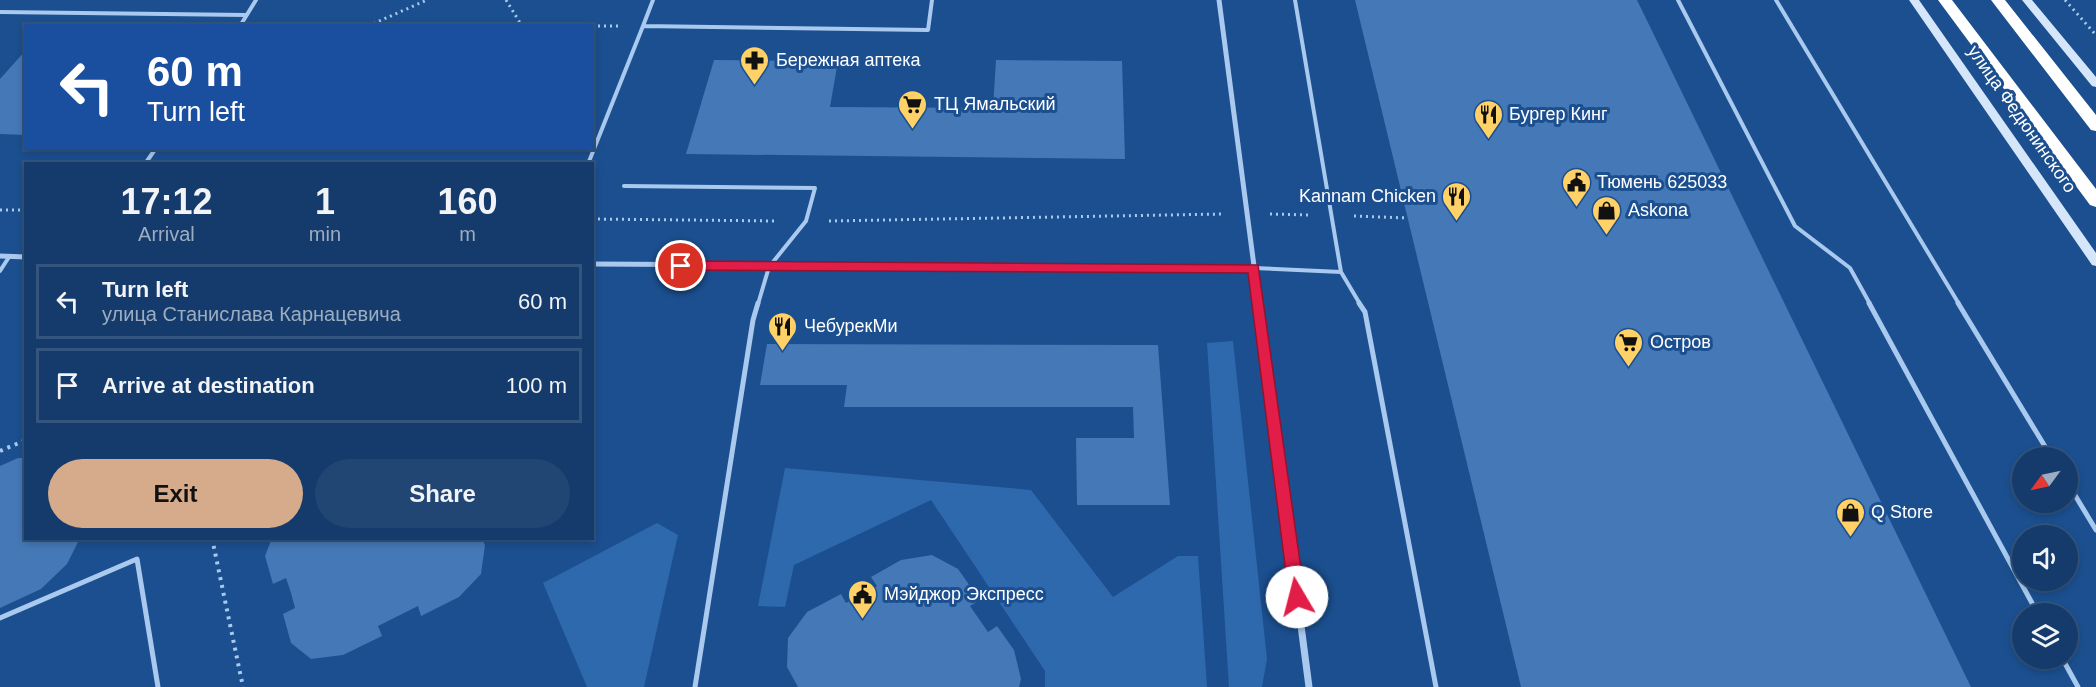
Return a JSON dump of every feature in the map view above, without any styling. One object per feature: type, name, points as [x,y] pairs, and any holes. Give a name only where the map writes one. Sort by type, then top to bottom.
[{"type":"highway","name":"улица Федюнинского","points":[[1945,0],[2096,201]]},
{"type":"highway","points":[[1998,0],[2096,126]]},
{"type":"main road","name":"улица Федюнинского","points":[[1914,0],[2096,262]]},
{"type":"main road","points":[[2027,0],[2096,84]]},
{"type":"street","points":[[1219,0],[1309,687]]},
{"type":"street","points":[[0,256],[24,257]]},
{"type":"street","points":[[594,264],[769,267],[1254,268]]},
{"type":"lane","points":[[241,24],[256,0]]},
{"type":"lane","points":[[594,149],[653,0]]},
{"type":"lane","points":[[643,26],[928,30],[932,0]]},
{"type":"lane","points":[[1295,0],[1341,272],[1365,312],[1436,687]]},
{"type":"lane","points":[[1678,0],[1795,226],[1850,268],[2032,603]]},
{"type":"lane","points":[[1776,0],[2045,447]]},
{"type":"lane","points":[[0,12],[246,15]]},
{"type":"lane","points":[[624,186],[815,188],[806,221],[769,267],[753,320],[695,687]]},
{"type":"lane","points":[[0,271],[9,256]]},
{"type":"lane","points":[[1254,268],[1341,272]]},
{"type":"lane","points":[[2078,500],[2096,530]]},
{"type":"lane","points":[[0,618],[137,559],[158,687]]},
{"type":"lane","points":[[2068,669],[2078,687]]},
{"type":"path","points":[[373,24],[427,0]]},
{"type":"path","points":[[506,0],[521,24]]},
{"type":"path","points":[[2065,0],[2096,35]]},
{"type":"path","points":[[0,210],[24,210]]},
{"type":"path","points":[[594,219],[806,221],[1246,213],[1408,218]]},
{"type":"path","points":[[0,451],[24,441]]},
{"type":"path","points":[[212,540],[243,687]]},
{"type":"shaded area","points":[[1233,341],[1267,659],[1262,687],[1229,687],[1207,343]]},
{"type":"shaded area","points":[[785,468],[1031,490],[1113,597],[1178,556],[1198,556],[1207,687],[1045,687],[1045,671],[931,500],[794,565],[785,607],[758,606]]},
{"type":"shaded area","points":[[657,523],[678,535],[644,687],[587,687],[543,583]]},
{"type":"building","name":"Остров","points":[[1355,0],[1637,0],[1971,687],[1521,687]]},
{"type":"building","points":[[24,52],[24,135],[0,134],[0,79]]},
{"type":"building","points":[[714,60],[838,61],[830,107],[993,108],[996,60],[1122,61],[1125,159],[686,154]]},
{"type":"building","points":[[767,344],[1158,345],[1170,505],[1077,505],[1076,438],[1134,438],[1133,407],[844,407],[847,385],[760,385]]},
{"type":"building","points":[[18,458],[24,458],[24,540],[79,540],[67,564],[41,589],[0,608],[0,466]]},
{"type":"building","points":[[271,540],[483,540],[485,545],[481,574],[459,597],[421,616],[418,606],[378,626],[382,636],[343,655],[311,659],[291,643],[283,614],[295,608],[291,593],[286,578],[273,584],[265,556]]},
{"type":"building","points":[[932,555],[958,569],[980,600],[970,606],[988,632],[997,626],[1014,650],[1021,679],[1019,687],[798,687],[787,667],[788,638],[807,612],[841,594],[846,603],[877,586],[871,577],[901,560]]},
{"type":"place","name":"Бережная аптека","points":[[755,86]]},
{"type":"place","name":"ТЦ Ямальский","points":[[913,130]]},
{"type":"place","name":"Бургер Кинг","points":[[1488,140]]},
{"type":"place","name":"Тюмень 625033","points":[[1576,208]]},
{"type":"place","name":"Kannam Chicken","points":[[1457,222]]},
{"type":"place","name":"Askona","points":[[1607,236]]},
{"type":"place","name":"ЧебурекМи","points":[[783,352]]},
{"type":"place","name":"Остров","points":[[1629,368]]},
{"type":"place","name":"Q Store","points":[[1850,538]]},
{"type":"place","name":"Мэйджор Экспресс","points":[[863,620]]},
{"type":"route","points":[[681,266],[1254,268],[1297,597]]}]
